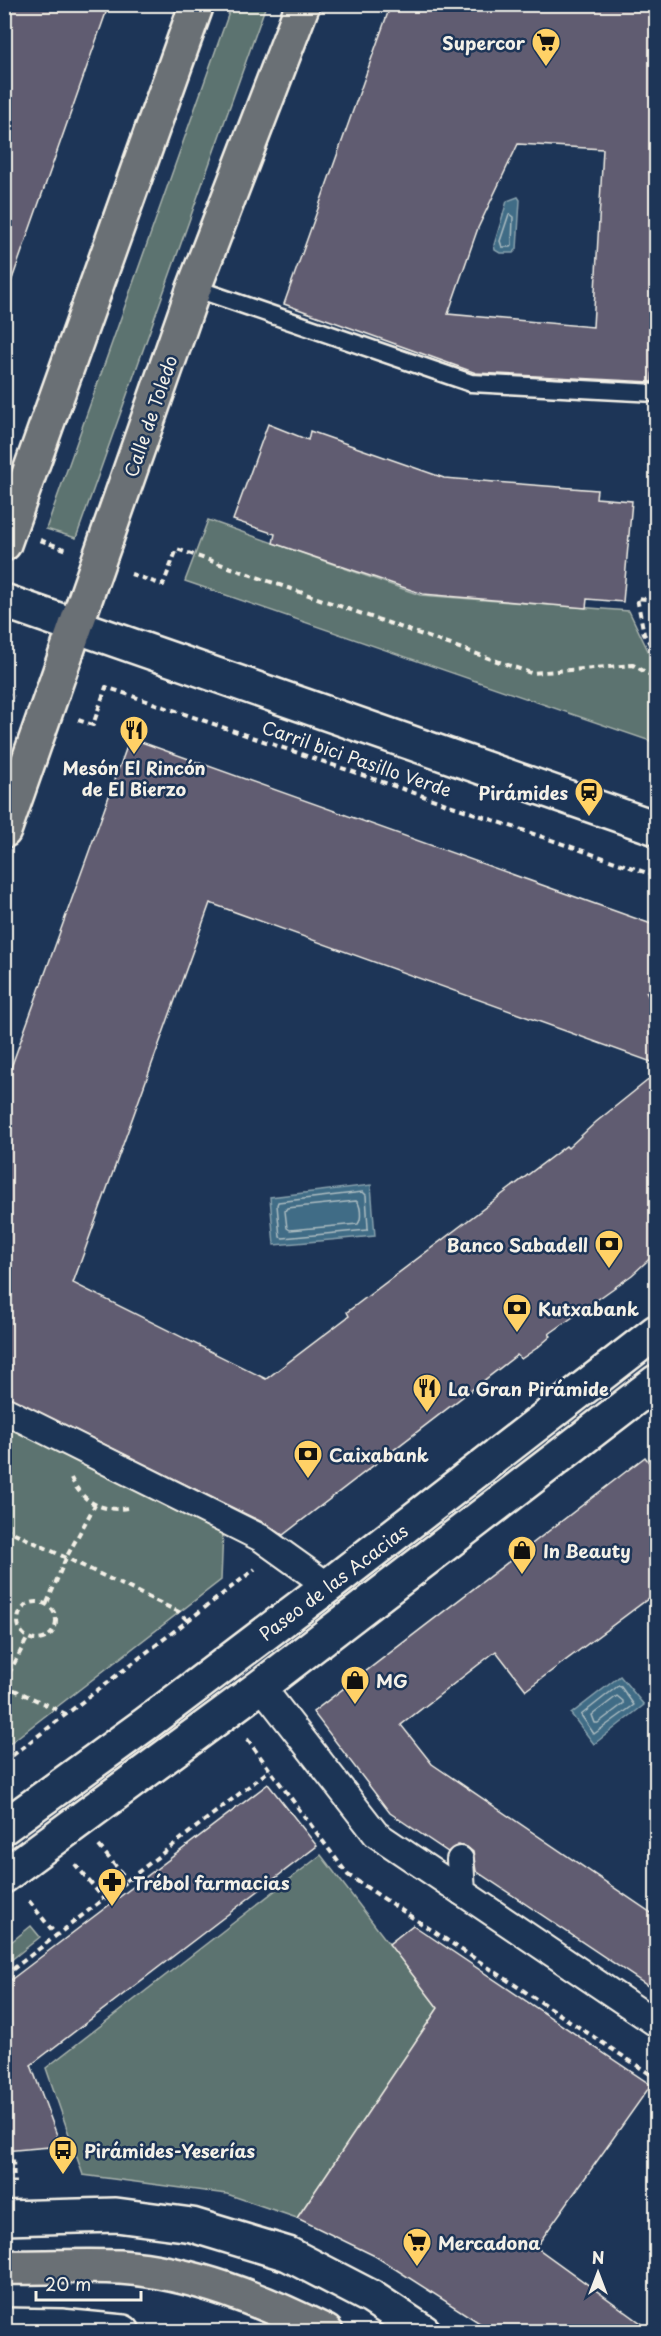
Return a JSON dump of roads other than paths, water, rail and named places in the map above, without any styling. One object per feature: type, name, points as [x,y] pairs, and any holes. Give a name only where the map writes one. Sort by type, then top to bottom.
[{"type":"main road","points":[[19,541],[197,4]]},
{"type":"main road","name":"Calle de Toledo","points":[[4,831],[194,288],[303,4]]},
{"type":"main road","points":[[4,601],[657,828]]},
{"type":"main road","name":"Paseo de las Acacias","points":[[4,1827],[147,1724],[328,1587],[657,1332]]},
{"type":"main road","points":[[15,1886],[226,1712],[657,1382]]},
{"type":"main road","points":[[4,2218],[116,2215],[192,2225],[288,2254],[371,2297],[424,2331]]},
{"type":"main road","points":[[4,2267],[120,2267],[184,2276],[278,2308],[326,2331]]},
{"type":"main road","points":[[4,2325],[61,2326],[123,2331]]},
{"type":"street","points":[[4,1410],[261,1538],[328,1587]]},
{"type":"street","points":[[261,1686],[376,1834],[657,2022]]},
{"type":"street","points":[[460,1860],[462,1892]]},
{"type":"lane","points":[[194,288],[471,383],[657,393]]},
{"type":"water","points":[[518,197],[520,200],[517,249],[513,253],[500,253],[495,250],[494,245],[507,201]]},
{"type":"water","points":[[371,1185],[375,1236],[274,1245],[270,1197]]},
{"type":"water","points":[[620,1676],[644,1705],[594,1744],[571,1714]]},
{"type":"place","name":"Supercor","points":[[546,68]]},
{"type":"place","name":"Mesón El Rincón de El Bierzo","points":[[134,756]]},
{"type":"place","name":"Pirámides","points":[[589,818]]},
{"type":"place","name":"Banco Sabadell","points":[[609,1270]]},
{"type":"place","name":"Kutxabank","points":[[517,1334]]},
{"type":"place","name":"La Gran Pirámide","points":[[427,1414]]},
{"type":"place","name":"Caixabank","points":[[308,1480]]},
{"type":"place","name":"In Beauty","points":[[522,1576]]},
{"type":"place","name":"MG","points":[[355,1706]]},
{"type":"place","name":"Trébol farmacias","points":[[112,1908]]},
{"type":"place","name":"Pirámides-Yeserías","points":[[63,2176]]},
{"type":"place","name":"Mercadona","points":[[417,2268]]}]
